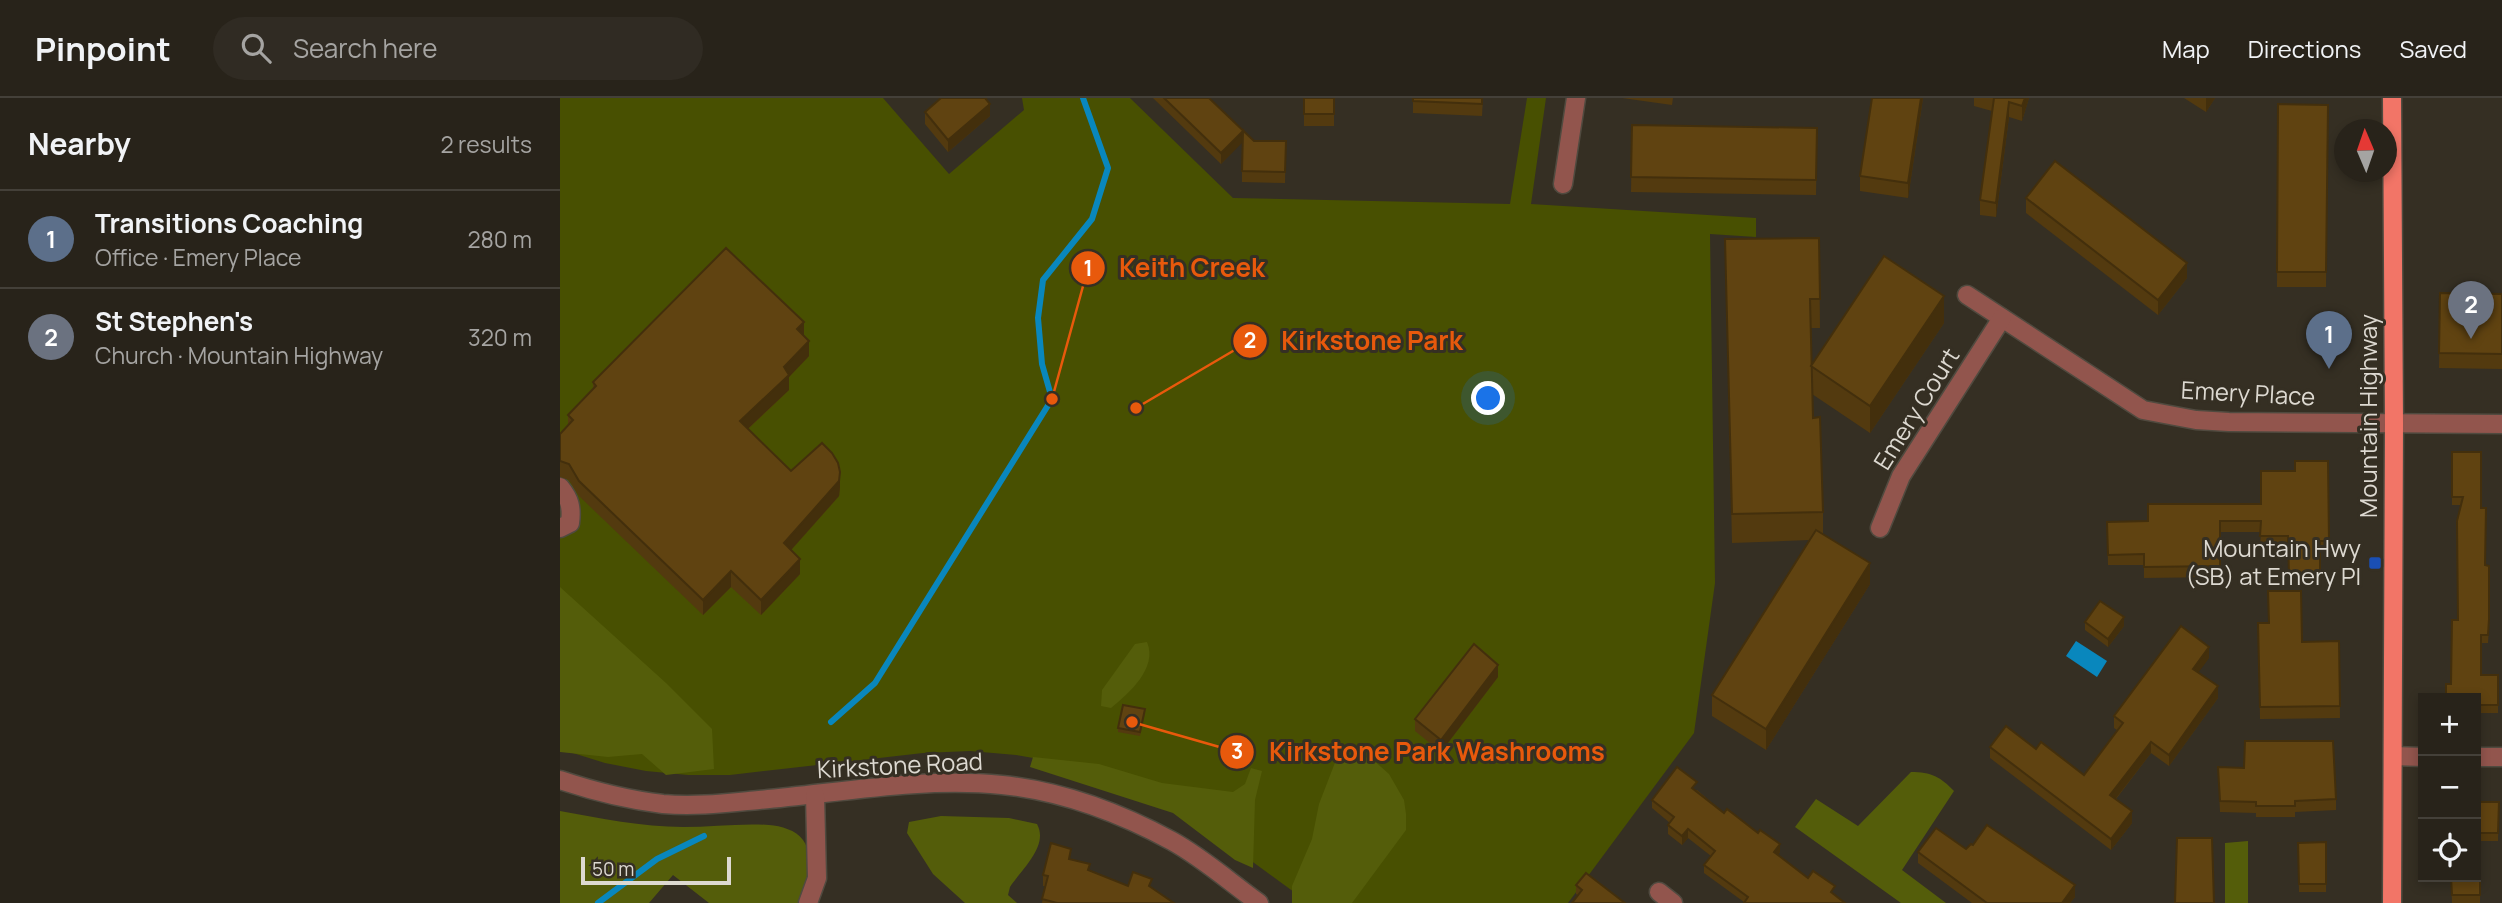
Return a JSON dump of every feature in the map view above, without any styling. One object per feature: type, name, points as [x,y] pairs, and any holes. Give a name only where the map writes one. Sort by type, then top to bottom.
[{"type":"main road","name":"Mountain Highway","points":[[2392,98],[2392,903]]},
{"type":"street","points":[[1563,184],[1576,98]]},
{"type":"street","name":"Emery Place","points":[[1967,295],[2143,410],[2196,420],[2229,422],[2502,424]]},
{"type":"street","name":"Emery Court","points":[[1880,528],[1901,476],[2002,318]]},
{"type":"street","points":[[560,487],[568,496],[571,510],[569,523],[560,528]]},
{"type":"street","points":[[2393,756],[2418,757]]},
{"type":"street","points":[[2481,757],[2502,757]]},
{"type":"street","name":"Kirkstone Road","points":[[560,780],[582,788],[664,804],[713,804],[960,783],[1035,790],[1077,800],[1117,814],[1174,842],[1259,903]]},
{"type":"street","points":[[807,903],[817,878],[816,795]]},
{"type":"green space","points":[[560,98],[883,98],[949,174],[1024,110],[1022,98],[1130,98],[1233,198],[1510,204],[1527,98],[1546,98],[1531,204],[1756,218],[1756,237],[1710,234],[1715,583],[1694,733],[1568,903],[1309,903],[1190,816],[1062,763],[1016,755],[970,751],[923,753],[730,775],[688,775],[605,763],[560,749]]},
{"type":"green space","points":[[560,587],[666,683],[712,729],[714,769],[666,775],[642,754],[608,757],[560,752]]},
{"type":"green space","points":[[1147,642],[1149,661],[1140,679],[1111,708],[1101,706],[1102,690],[1135,644]]},
{"type":"green space","points":[[1351,756],[1371,758],[1389,774],[1404,800],[1406,830],[1352,903],[1292,903],[1292,886],[1312,839],[1319,804],[1336,760]]},
{"type":"green space","points":[[1033,757],[1099,764],[1162,783],[1233,792],[1245,784],[1251,768],[1262,771],[1255,800],[1253,868],[1235,860],[1173,813],[1030,767]]},
{"type":"green space","points":[[1911,772],[1935,776],[1954,791],[1902,870],[1946,903],[1901,903],[1795,827],[1816,799],[1858,826]]},
{"type":"green space","points":[[560,811],[652,825],[758,825],[788,829],[803,840],[807,847],[811,870],[810,903],[709,903],[673,875],[649,903],[560,903]]},
{"type":"green space","points":[[941,816],[1009,818],[1037,824],[1040,841],[1037,849],[1010,887],[1008,895],[1017,903],[965,903],[933,874],[907,833],[909,822]]},
{"type":"green space","points":[[2248,841],[2248,903],[2225,903],[2225,843]]},
{"type":"water","points":[[2076,641],[2107,661],[2097,677],[2066,656]]},
{"type":"building","points":[[941,98],[985,98],[990,104],[948,140],[925,112]]},
{"type":"building","points":[[1164,98],[1209,98],[1254,141],[1286,141],[1285,172],[1242,171],[1243,131],[1221,153]]},
{"type":"building","points":[[1304,98],[1334,98],[1334,114],[1304,114]]},
{"type":"building","points":[[1413,98],[1482,98],[1482,104],[1413,101]]},
{"type":"building","points":[[1872,98],[1921,98],[1908,183],[1860,176]]},
{"type":"building","points":[[1994,98],[2025,98],[2022,106],[2009,102],[1996,203],[1980,200]]},
{"type":"building","points":[[2278,104],[2328,105],[2326,272],[2277,272]]},
{"type":"building","points":[[1632,125],[1817,128],[1816,180],[1631,177]]},
{"type":"building","points":[[2055,161],[2187,263],[2158,300],[2026,198]]},
{"type":"building","points":[[1819,238],[1820,299],[1810,299],[1813,418],[1820,417],[1823,512],[1732,514],[1725,239]]},
{"type":"building","points":[[726,248],[804,322],[797,329],[809,341],[784,367],[789,375],[740,421],[791,471],[822,443],[832,453],[840,472],[839,481],[784,543],[800,559],[761,600],[731,571],[703,600],[579,481],[569,464],[560,461],[560,434],[573,420],[568,415],[596,386],[593,382]]},
{"type":"building","points":[[1884,256],[1944,296],[1870,406],[1811,366]]},
{"type":"building","points":[[2440,293],[2502,294],[2502,354],[2439,353]]},
{"type":"building","points":[[2452,452],[2481,452],[2481,508],[2486,508],[2485,565],[2489,566],[2489,619],[2488,635],[2481,635],[2481,675],[2498,675],[2498,705],[2481,705],[2481,693],[2446,693],[2446,684],[2451,684],[2452,620],[2458,620],[2457,521],[2463,497],[2452,497]]},
{"type":"building","points":[[2295,461],[2328,461],[2329,541],[2320,541],[2320,575],[2289,576],[2288,536],[2260,536],[2261,521],[2220,521],[2220,566],[2144,567],[2144,554],[2108,555],[2107,522],[2148,521],[2148,504],[2261,504],[2261,471],[2295,471]]},
{"type":"building","points":[[1816,530],[1870,563],[1766,729],[1712,695]]},
{"type":"building","points":[[2268,591],[2301,591],[2302,642],[2339,641],[2340,706],[2260,707],[2258,623],[2269,623]]},
{"type":"building","points":[[2100,601],[2124,617],[2108,639],[2085,622]]},
{"type":"building","points":[[2181,626],[2209,647],[2193,669],[2218,686],[2169,755],[2151,742],[2110,795],[2132,811],[2111,839],[1990,747],[2006,726],[2036,749],[2041,742],[2084,775],[2123,723],[2114,716]]},
{"type":"building","points":[[1474,644],[1498,665],[1441,740],[1415,719]]},
{"type":"building","points":[[1123,705],[1145,709],[1140,732],[1118,728]]},
{"type":"building","points":[[2245,741],[2333,741],[2336,799],[2295,801],[2295,806],[2256,806],[2256,802],[2220,801],[2218,767],[2244,768]]},
{"type":"building","points":[[1677,767],[1697,782],[1692,788],[1724,813],[1727,809],[1758,833],[1760,830],[1780,844],[1774,852],[1808,878],[1813,871],[1835,886],[1831,892],[1845,903],[1744,903],[1748,897],[1704,865],[1715,851],[1688,829],[1682,836],[1668,825],[1674,817],[1652,800]]},
{"type":"building","points":[[2481,802],[2499,802],[2498,833],[2481,833]]},
{"type":"building","points":[[1987,825],[2075,885],[2062,903],[1987,903],[1918,852],[1936,828],[1966,849],[1973,845]]},
{"type":"building","points":[[2177,838],[2212,838],[2214,903],[2175,903]]},
{"type":"building","points":[[2326,842],[2326,884],[2299,884],[2298,843]]},
{"type":"building","points":[[1051,843],[1071,849],[1069,859],[1090,864],[1088,870],[1128,886],[1133,872],[1152,879],[1149,886],[1174,903],[1057,903],[1042,899],[1048,876],[1043,875]]},
{"type":"building","points":[[1586,873],[1625,903],[1572,903],[1582,890],[1576,885]]},
{"type":"building","points":[[2451,882],[2480,882],[2480,895],[2452,895]]},
{"type":"waterway","points":[[831,722],[875,683],[1052,399],[1042,364],[1038,318],[1043,280],[1092,219],[1108,168],[1083,98]]},
{"type":"waterway","points":[[598,903],[657,859],[704,836]]},
{"type":"place","name":"St Stephen's","points":[[2471,339]]},
{"type":"place","name":"Transitions Coaching","points":[[2329,369]]},
{"type":"place","name":"Keith Creek","points":[[1052,399]]},
{"type":"place","name":"Kirkstone Park","points":[[1136,408]]},
{"type":"place","name":"Mountain Hwy (SB) at Emery Pl","points":[[2375,563]]},
{"type":"place","name":"Kirkstone Park Washrooms","points":[[1132,722]]}]
